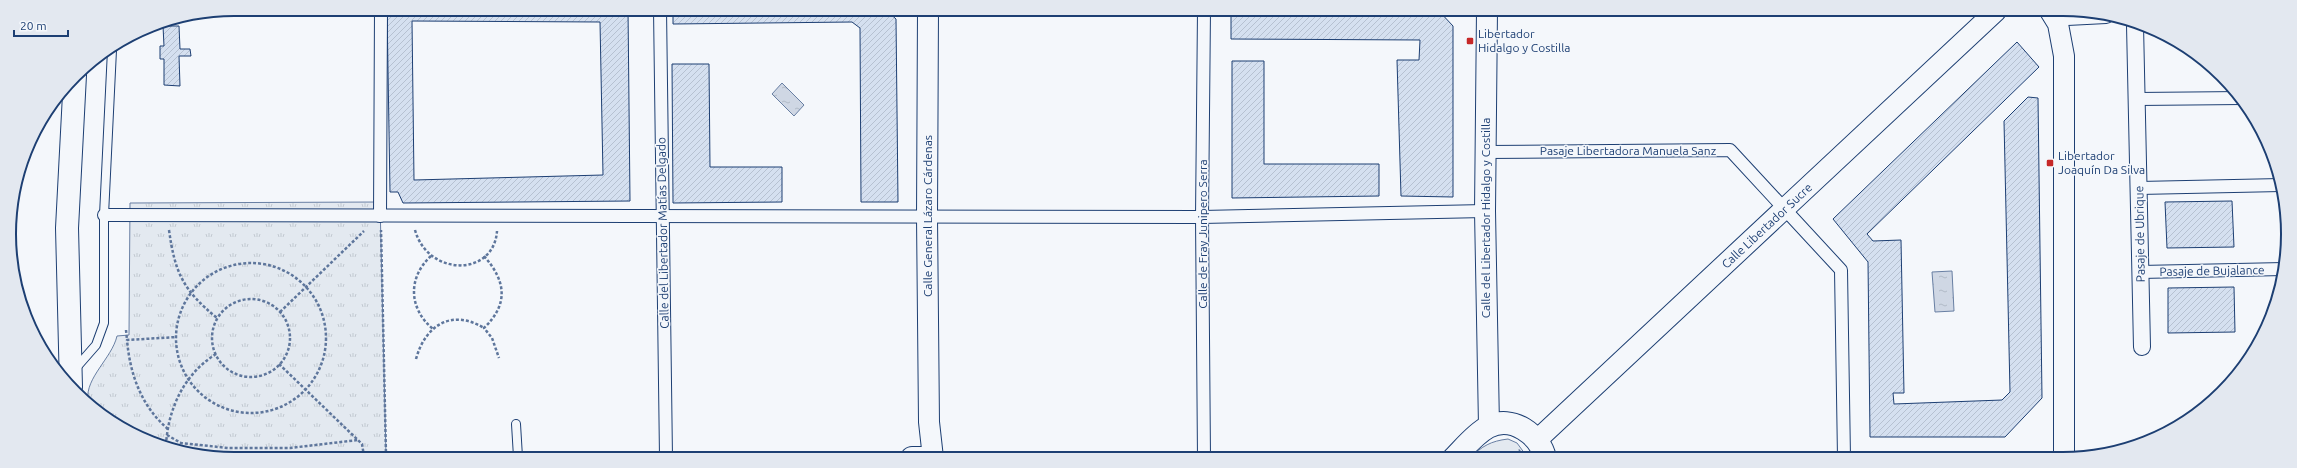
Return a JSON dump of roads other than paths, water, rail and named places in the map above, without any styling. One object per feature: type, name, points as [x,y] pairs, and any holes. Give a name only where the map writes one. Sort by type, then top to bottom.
[{"type":"main road","points":[[71,379],[67,228],[74,86]]},
{"type":"main road","points":[[1461,452],[1489,426],[1507,423],[1524,428],[1535,449]]},
{"type":"street","points":[[380,16],[380,216]]},
{"type":"street","name":"Calle del Libertador Matías Delgado","points":[[660,16],[666,452]]},
{"type":"street","name":"Calle General Lázaro Cárdenas","points":[[928,16],[927,217],[929,422],[932,452]]},
{"type":"street","name":"Calle de Fray Junipero Serra","points":[[1204,16],[1202,217],[1204,452]]},
{"type":"street","name":"Calle del Libertador Hidalgo y Costilla","points":[[1487,16],[1485,212],[1489,426]]},
{"type":"street","name":"Calle Libertador Sucre","points":[[1535,449],[1784,209],[1991,16]]},
{"type":"street","points":[[2064,452],[2064,56],[2053,16],[2081,17]]},
{"type":"street","name":"Pasaje de Ubrique","points":[[2135,29],[2142,347]]},
{"type":"street","points":[[2137,99],[2234,98]]},
{"type":"street","name":"Pasaje Libertadora Manuela Sanz","points":[[1485,152],[1730,150],[1841,270],[1844,452]]},
{"type":"street","points":[[2139,188],[2275,184]]},
{"type":"street","points":[[104,215],[1202,217],[1485,212]]},
{"type":"street","name":"Pasaje de Bujalance","points":[[2140,272],[2278,269]]},
{"type":"street","name":"Calle General Lázaro Cárdenas","points":[[915,452],[929,422]]},
{"type":"lane","points":[[72,380],[96,345],[104,323],[104,215],[112,54]]},
{"type":"lane","points":[[516,424],[518,452]]},
{"type":"water","points":[[782,83],[804,105],[794,116],[772,94]]},
{"type":"water","points":[[1952,271],[1954,311],[1935,312],[1932,272]]},
{"type":"place","name":"Libertador Hidalgo y Costilla","points":[[1470,41]]},
{"type":"place","name":"Libertador Joaquín Da Silva","points":[[2050,163]]}]
